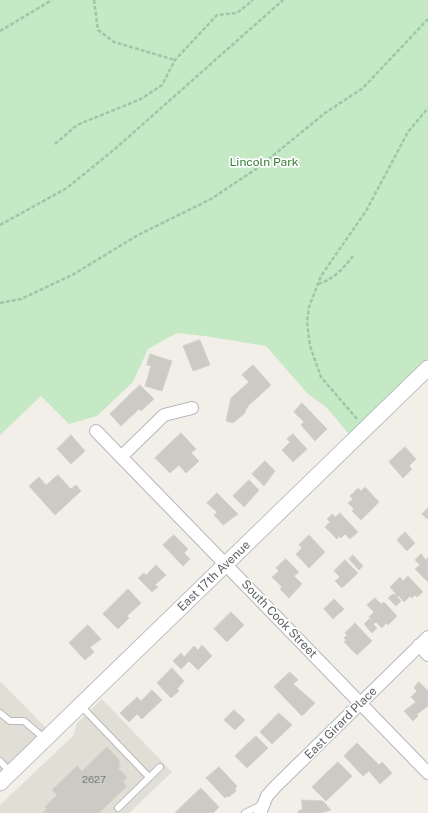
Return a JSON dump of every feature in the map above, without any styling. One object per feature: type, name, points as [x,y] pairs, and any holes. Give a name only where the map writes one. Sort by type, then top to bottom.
[{"type":"street","name":"East 17th Avenue","points":[[5,778],[428,368]]},
{"type":"street","points":[[121,457],[164,415],[192,408]]},
{"type":"street","name":"South Cook Street","points":[[96,431],[428,773]]},
{"type":"street","name":"East Girard Place","points":[[261,809],[275,787],[428,637]]},
{"type":"street","points":[[419,645],[428,655]]},
{"type":"lane","points":[[80,705],[149,777]]},
{"type":"lane","points":[[0,713],[10,721],[24,720],[45,739]]},
{"type":"lane","points":[[0,761],[5,778]]},
{"type":"lane","points":[[118,808],[160,767]]},
{"type":"lane","points":[[245,813],[261,809]]},
{"type":"path","points":[[0,31],[52,0]]},
{"type":"path","points":[[94,0],[98,30],[114,42],[175,60]]},
{"type":"path","points":[[55,144],[77,125],[140,99],[162,85],[175,60],[217,15],[237,14],[253,0]]},
{"type":"path","points":[[0,224],[67,188],[116,148],[283,0]]},
{"type":"path","points":[[0,303],[21,299],[74,274],[138,236],[211,199],[253,171],[325,113],[363,88],[428,19]]},
{"type":"path","points":[[365,428],[321,377],[310,346],[307,322],[309,307],[321,276],[366,211],[408,132],[428,108]]},
{"type":"path","points":[[318,284],[329,281],[340,272],[353,256]]},
{"type":"shaded area","points":[[0,681],[46,728],[0,774]]},
{"type":"shaded area","points":[[102,699],[172,772],[129,813],[0,813],[0,805],[73,736],[77,723]]},
{"type":"green space","name":"Lincoln Park","points":[[0,0],[428,0],[428,358],[349,434],[326,407],[308,394],[266,346],[177,333],[148,349],[133,382],[97,416],[69,424],[41,396],[0,435]]},
{"type":"building","points":[[200,340],[210,365],[193,371],[183,346]]},
{"type":"building","points":[[150,354],[172,361],[162,391],[145,386],[151,366],[147,365]]},
{"type":"building","points":[[253,365],[271,385],[248,406],[244,414],[233,423],[226,421],[231,398],[249,382],[242,375]]},
{"type":"building","points":[[140,385],[154,399],[141,411],[139,409],[121,426],[110,414]]},
{"type":"building","points":[[302,403],[327,429],[315,441],[301,425],[304,422],[294,412]]},
{"type":"building","points":[[181,433],[196,449],[191,453],[199,461],[186,473],[179,465],[170,473],[155,458]]},
{"type":"building","points":[[293,434],[307,449],[293,462],[282,450],[290,442],[287,439]]},
{"type":"building","points":[[71,435],[85,451],[71,464],[57,449]]},
{"type":"building","points":[[405,447],[416,459],[409,466],[412,469],[403,478],[389,462]]},
{"type":"building","points":[[265,461],[275,471],[264,486],[252,474]]},
{"type":"building","points":[[58,475],[71,489],[76,485],[81,491],[55,515],[29,486],[39,477],[46,485]]},
{"type":"building","points":[[249,480],[259,490],[244,507],[233,496]]},
{"type":"building","points":[[365,487],[379,502],[361,520],[352,511],[354,509],[348,503],[353,499],[350,496],[358,488],[361,491]]},
{"type":"building","points":[[217,493],[238,514],[223,525],[214,515],[217,512],[207,503]]},
{"type":"building","points":[[428,508],[428,518],[427,519],[422,514]]},
{"type":"building","points":[[340,513],[358,532],[350,539],[345,534],[341,538],[339,536],[337,539],[325,527],[330,522],[327,519],[332,514],[335,517]]},
{"type":"building","points":[[405,532],[415,543],[407,551],[397,540]]},
{"type":"building","points":[[174,535],[188,549],[184,553],[190,559],[183,566],[163,545]]},
{"type":"building","points":[[309,535],[325,552],[309,568],[296,554],[302,548],[299,545]]},
{"type":"building","points":[[421,554],[426,560],[428,557],[428,582],[415,569],[420,565],[415,560]]},
{"type":"building","points":[[353,555],[363,566],[359,570],[349,559]]},
{"type":"building","points":[[286,559],[299,572],[294,576],[302,584],[289,598],[280,589],[282,587],[272,577],[279,571],[276,568]]},
{"type":"building","points":[[345,560],[358,573],[342,588],[335,581],[340,577],[334,571]]},
{"type":"building","points":[[156,565],[166,575],[155,585],[158,587],[152,592],[138,578],[144,573],[146,575]]},
{"type":"building","points":[[408,576],[423,592],[417,597],[415,595],[412,598],[410,596],[404,602],[399,596],[397,597],[401,601],[396,606],[388,598],[393,594],[396,594],[390,587],[400,577],[403,581]]},
{"type":"building","points":[[128,589],[141,603],[127,616],[129,618],[118,629],[103,614]]},
{"type":"building","points":[[375,598],[381,604],[384,602],[397,616],[388,625],[386,623],[382,628],[376,622],[373,624],[377,628],[372,633],[364,624],[369,619],[372,621],[369,617],[374,612],[367,605]]},
{"type":"building","points":[[334,599],[344,609],[333,619],[324,609]]},
{"type":"building","points":[[231,612],[244,625],[227,642],[214,629]]},
{"type":"building","points":[[355,623],[372,641],[357,655],[344,642],[346,640],[344,638],[347,635],[345,633]]},
{"type":"building","points":[[88,625],[101,639],[90,647],[94,652],[85,660],[69,643]]},
{"type":"building","points":[[202,645],[212,656],[198,670],[189,661],[181,669],[173,661],[181,653],[184,657],[194,646],[198,650]]},
{"type":"building","points":[[172,668],[184,681],[177,689],[179,691],[171,698],[157,683]]},
{"type":"building","points":[[290,672],[298,680],[293,684],[315,703],[302,716],[274,687]]},
{"type":"building","points":[[419,682],[428,691],[428,706],[417,714],[418,716],[413,721],[404,711],[416,702],[411,697],[417,691],[414,688]]},
{"type":"building","points":[[152,690],[162,700],[142,719],[137,714],[129,722],[120,713],[137,697],[141,701]]},
{"type":"building","points":[[234,710],[245,720],[235,730],[224,720]]},
{"type":"building","points":[[279,713],[292,725],[272,744],[260,732]]},
{"type":"building","points":[[256,736],[268,748],[247,768],[235,756]]},
{"type":"building","points":[[357,743],[379,765],[382,762],[392,773],[380,784],[369,771],[363,776],[344,756]]},
{"type":"building","points":[[107,747],[120,761],[118,764],[121,766],[118,768],[127,777],[123,782],[127,786],[99,813],[43,813],[47,809],[45,807],[57,795],[52,790],[77,766],[82,771]]},
{"type":"building","points":[[338,762],[352,776],[326,801],[312,787]]},
{"type":"building","points":[[219,767],[237,786],[235,789],[236,791],[229,797],[228,796],[225,798],[206,778]]},
{"type":"building","points":[[201,788],[219,807],[213,813],[175,813]]},
{"type":"building","points":[[302,800],[323,801],[331,810],[320,813],[298,813],[299,810],[302,810]]}]
